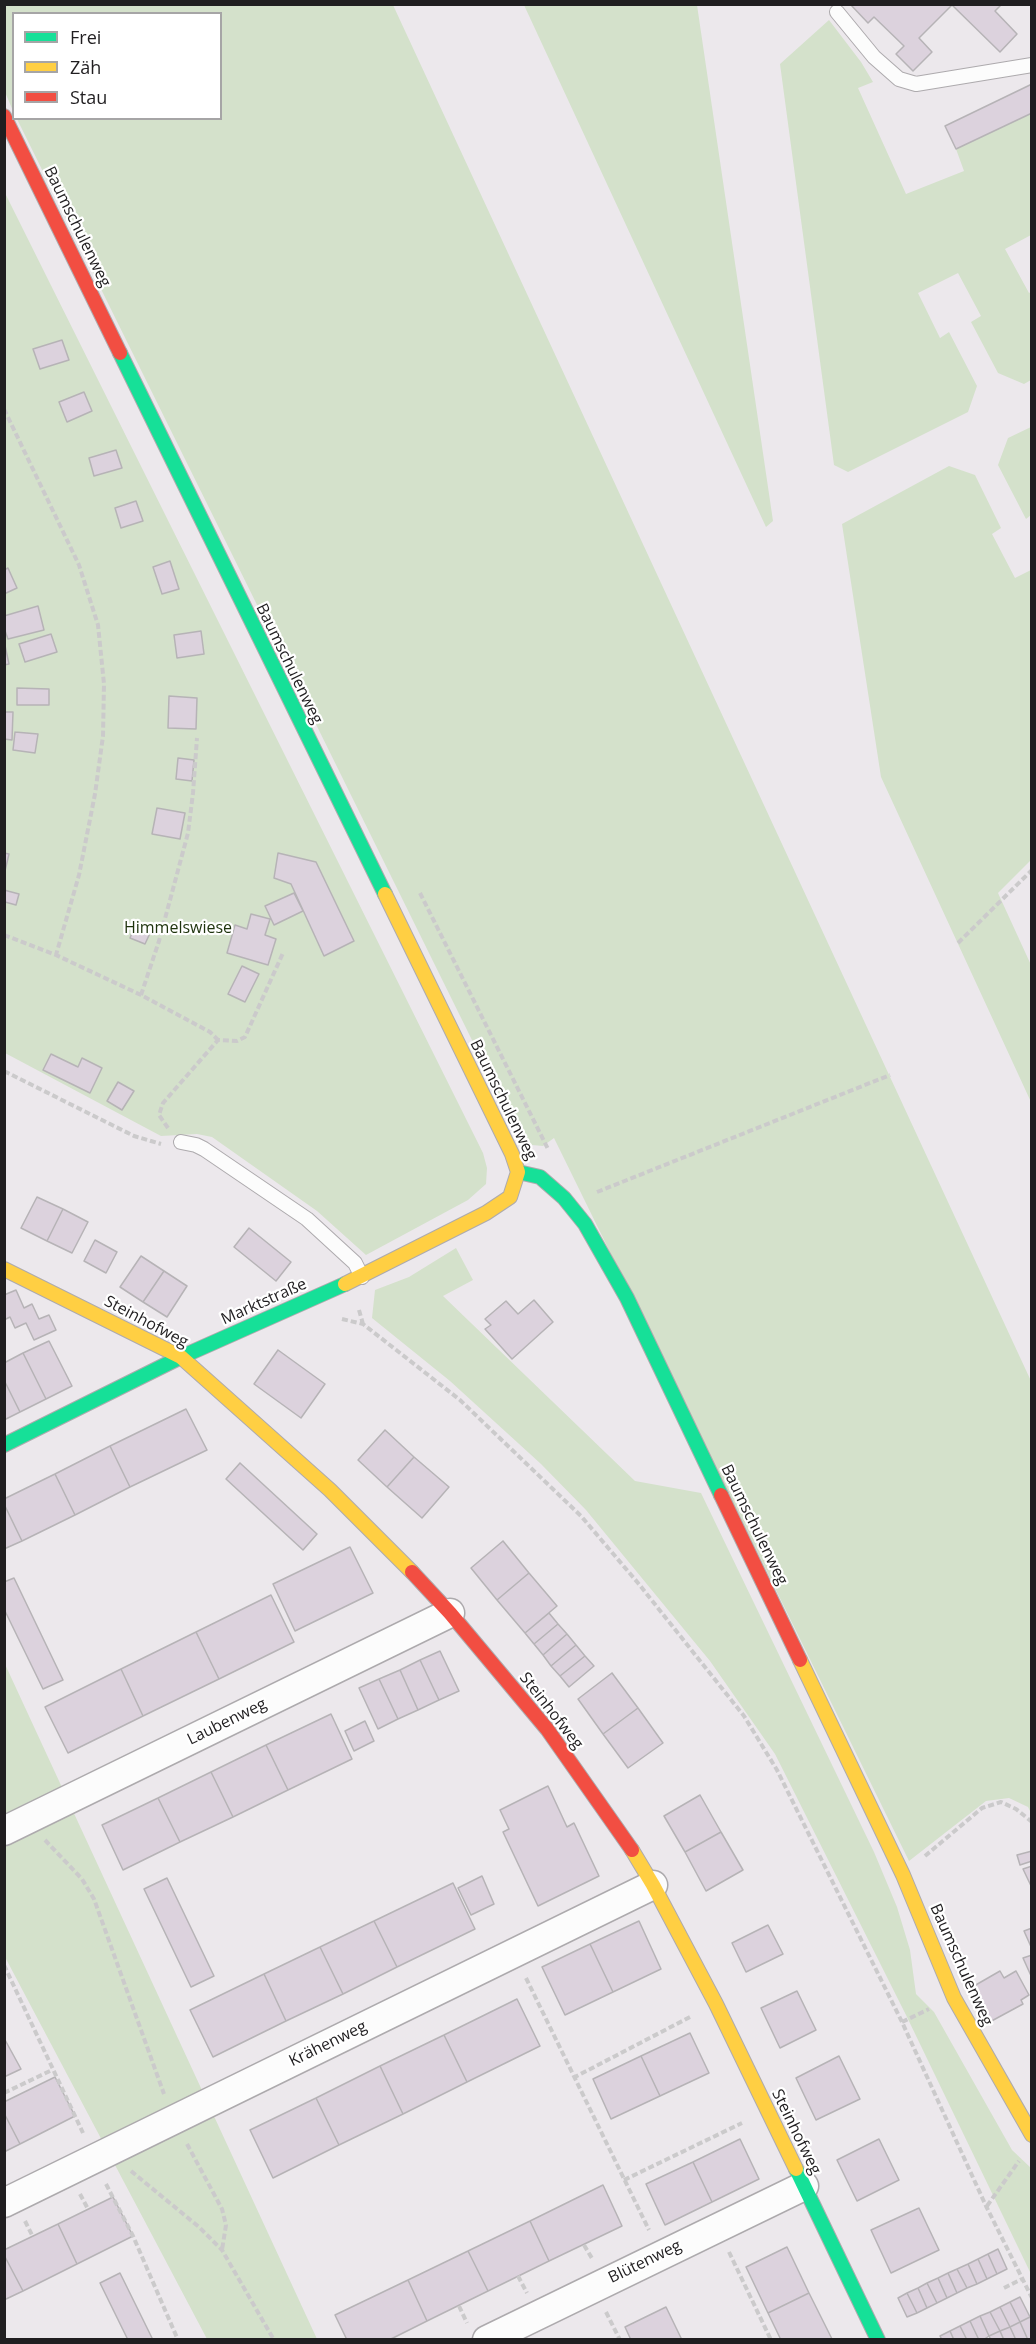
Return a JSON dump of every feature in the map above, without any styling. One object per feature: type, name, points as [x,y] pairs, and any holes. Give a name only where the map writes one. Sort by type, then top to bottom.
[{"type":"street","name":"Baumschulenweg","points":[[4,116],[512,1154],[518,1172],[540,1177],[568,1204],[585,1224],[627,1298],[903,1875],[954,1998],[1032,2135]]},
{"type":"street","name":"Marktstraße","points":[[4,1445],[181,1357],[362,1277],[501,1205],[510,1197],[518,1172]]},
{"type":"street","name":"Steinhofweg","points":[[4,1269],[181,1357],[330,1490],[389,1547],[450,1613],[547,1729],[634,1852],[653,1886],[716,2004],[878,2340]]},
{"type":"street","name":"Laubenweg","points":[[16,1825],[450,1613]]},
{"type":"street","name":"Krähenweg","points":[[4,2204],[174,2121],[201,2105],[653,1886]]},
{"type":"street","name":"Blütenweg","points":[[487,2340],[804,2186]]},
{"type":"lane","points":[[837,12],[874,57],[900,79],[908,82],[916,84],[942,81],[1032,65]]},
{"type":"lane","points":[[181,1142],[204,1149],[307,1219],[355,1263],[362,1277]]},
{"type":"path","points":[[4,409],[79,565],[98,625],[104,684],[103,736],[95,794],[79,875],[56,956]]},
{"type":"path","points":[[141,995],[159,941],[188,833],[194,793],[197,738]]},
{"type":"path","points":[[958,943],[1032,870]]},
{"type":"path","points":[[419,889],[549,1153]]},
{"type":"path","points":[[4,934],[141,995],[210,1032],[218,1040],[237,1041],[244,1037],[283,953]]},
{"type":"path","points":[[181,1142],[159,1115],[163,1102],[218,1040]]},
{"type":"path","points":[[4,1071],[134,1136],[162,1144],[181,1142]]},
{"type":"path","points":[[568,1204],[890,1075]]},
{"type":"path","points":[[363,1324],[460,1400],[581,1516],[638,1583],[744,1716],[777,1770],[902,2022],[986,2206],[1032,2298]]},
{"type":"path","points":[[903,1875],[982,1808],[1001,1803],[1016,1809],[1032,1822]]},
{"type":"path","points":[[16,1825],[82,1879],[94,1899],[174,2121],[222,2209],[226,2225],[222,2250]]},
{"type":"path","points":[[514,1953],[573,2078],[661,2254]]},
{"type":"path","points":[[573,2078],[716,2004]]},
{"type":"path","points":[[4,2093],[52,2070]]},
{"type":"path","points":[[624,2180],[768,2111]]},
{"type":"path","points":[[109,2152],[222,2250],[274,2340]]},
{"type":"path","points":[[986,2206],[1025,2153]]},
{"type":"path","points":[[717,2227],[771,2340]]},
{"type":"path","points":[[1004,2288],[1022,2279]]},
{"type":"green space","points":[[5,5],[393,5],[1031,1381],[1031,1813],[1028,1807],[1009,1798],[986,1801],[909,1861],[554,1138],[543,1146],[532,1145],[509,1115],[17,120],[222,120],[222,12],[12,12],[12,109],[5,92]]},
{"type":"green space","points":[[524,5],[697,5],[773,521],[766,527]]},
{"type":"green space","points":[[829,20],[873,82],[858,88],[906,194],[964,171],[956,149],[1031,113],[1031,235],[1005,249],[1029,293],[1031,292],[1031,380],[1024,384],[998,373],[971,322],[981,316],[958,273],[918,293],[940,338],[949,332],[977,386],[968,412],[848,472],[834,465],[780,64]]},
{"type":"green space","name":"Himmelswiese","points":[[4,191],[483,1153],[487,1168],[486,1184],[468,1200],[366,1255],[317,1211],[212,1137],[197,1134],[161,1136],[5,1053]]},
{"type":"green space","points":[[1031,427],[1031,515],[1026,519],[998,465],[1008,438]]},
{"type":"green space","points":[[949,466],[975,475],[1001,528],[992,534],[1015,578],[1031,570],[1031,860],[998,893],[1031,965],[1031,1102],[881,777],[842,524]]},
{"type":"green space","points":[[456,1248],[473,1280],[443,1296],[635,1481],[701,1493],[874,1852],[897,1907],[910,1950],[916,1994],[934,2012],[1012,2150],[1031,2168],[1031,2274],[906,2015],[775,1754],[710,1661],[586,1510],[541,1464],[450,1381],[372,1318],[375,1290],[409,1277]]},
{"type":"green space","points":[[4,1662],[317,2339],[207,2339],[5,1957]]},
{"type":"building","points":[[850,4],[1002,4],[995,11],[1017,34],[1000,52],[952,5],[919,38],[932,52],[913,71],[896,54],[904,46],[874,17],[868,23]]},
{"type":"building","points":[[1032,84],[1032,113],[956,149],[945,126]]},
{"type":"building","points":[[62,340],[69,360],[40,369],[33,349]]},
{"type":"building","points":[[84,392],[92,411],[67,422],[59,402]]},
{"type":"building","points":[[116,450],[122,468],[94,476],[89,458]]},
{"type":"building","points":[[136,501],[143,521],[121,528],[115,508]]},
{"type":"building","points":[[170,561],[179,589],[162,594],[153,567]]},
{"type":"building","points":[[8,568],[17,588],[4,594],[4,570]]},
{"type":"building","points":[[38,606],[44,630],[8,639],[4,628],[4,616]]},
{"type":"building","points":[[201,631],[204,654],[177,658],[174,635]]},
{"type":"building","points":[[51,634],[57,652],[25,662],[19,644]]},
{"type":"building","points":[[4,641],[9,664],[4,665]]},
{"type":"building","points":[[17,688],[49,689],[49,705],[17,705]]},
{"type":"building","points":[[169,696],[197,698],[196,729],[168,728]]},
{"type":"building","points":[[4,712],[13,712],[12,740],[4,739]]},
{"type":"building","points":[[15,732],[38,734],[35,753],[13,750]]},
{"type":"building","points":[[178,758],[194,760],[192,781],[176,779]]},
{"type":"building","points":[[157,808],[185,813],[180,839],[152,834]]},
{"type":"building","points":[[4,853],[9,854],[4,875]]},
{"type":"building","points":[[278,853],[316,862],[354,941],[324,956],[291,884],[274,878]]},
{"type":"building","points":[[4,890],[19,894],[16,905],[5,902],[4,904]]},
{"type":"building","points":[[294,893],[303,911],[274,925],[265,906]]},
{"type":"building","points":[[251,914],[270,919],[265,935],[276,939],[268,965],[227,953],[235,925],[247,929]]},
{"type":"building","points":[[135,925],[151,931],[145,944],[130,938]]},
{"type":"building","points":[[242,966],[259,974],[245,1002],[228,994]]},
{"type":"building","points":[[51,1054],[78,1067],[82,1058],[102,1068],[90,1093],[43,1070]]},
{"type":"building","points":[[118,1082],[134,1091],[122,1110],[107,1101]]},
{"type":"building","points":[[37,1197],[63,1209],[47,1241],[21,1228]]},
{"type":"building","points":[[63,1209],[88,1222],[72,1253],[47,1241]]},
{"type":"building","points":[[249,1228],[291,1262],[276,1281],[234,1247]]},
{"type":"building","points":[[95,1240],[117,1252],[106,1273],[84,1261]]},
{"type":"building","points":[[141,1256],[164,1271],[143,1302],[120,1287]]},
{"type":"building","points":[[164,1271],[187,1286],[167,1317],[143,1302]]},
{"type":"building","points":[[16,1290],[24,1308],[32,1304],[39,1319],[49,1315],[56,1330],[34,1340],[26,1323],[15,1328],[10,1317],[4,1320],[4,1295]]},
{"type":"building","points":[[534,1300],[553,1322],[512,1359],[485,1329],[491,1325],[485,1319],[506,1301],[518,1314]]},
{"type":"building","points":[[49,1341],[72,1386],[46,1399],[23,1353]]},
{"type":"building","points":[[278,1350],[325,1384],[301,1418],[254,1384]]},
{"type":"building","points":[[23,1353],[46,1399],[20,1412],[4,1380],[4,1363]]},
{"type":"building","points":[[4,1380],[20,1412],[4,1420]]},
{"type":"building","points":[[186,1409],[207,1450],[130,1487],[110,1446]]},
{"type":"building","points":[[385,1430],[414,1457],[387,1487],[358,1460]]},
{"type":"building","points":[[110,1446],[130,1487],[75,1515],[55,1474]]},
{"type":"building","points":[[414,1457],[449,1487],[422,1518],[387,1487]]},
{"type":"building","points":[[240,1463],[317,1534],[303,1550],[226,1479]]},
{"type":"building","points":[[55,1474],[75,1515],[22,1541],[4,1504],[4,1499]]},
{"type":"building","points":[[4,1504],[22,1541],[4,1549]]},
{"type":"building","points":[[503,1541],[529,1573],[497,1600],[471,1568]]},
{"type":"building","points":[[350,1547],[373,1593],[295,1631],[273,1584]]},
{"type":"building","points":[[529,1573],[557,1606],[525,1633],[497,1600]]},
{"type":"building","points":[[14,1578],[63,1680],[43,1689],[4,1609],[4,1582]]},
{"type":"building","points":[[271,1595],[294,1642],[219,1679],[196,1632]]},
{"type":"building","points":[[549,1613],[558,1624],[534,1644],[525,1633]]},
{"type":"building","points":[[558,1624],[567,1634],[543,1655],[534,1644]]},
{"type":"building","points":[[196,1632],[219,1679],[143,1716],[121,1669]]},
{"type":"building","points":[[567,1634],[576,1645],[551,1666],[543,1655]]},
{"type":"building","points":[[576,1645],[585,1656],[560,1676],[551,1666]]},
{"type":"building","points":[[440,1651],[459,1691],[439,1700],[420,1660]]},
{"type":"building","points":[[585,1656],[594,1666],[569,1687],[560,1676]]},
{"type":"building","points":[[420,1660],[439,1700],[418,1710],[400,1670]]},
{"type":"building","points":[[121,1669],[143,1716],[68,1753],[45,1707]]},
{"type":"building","points":[[400,1670],[418,1710],[398,1719],[379,1679]]},
{"type":"building","points":[[612,1673],[638,1708],[603,1734],[578,1699]]},
{"type":"building","points":[[379,1679],[398,1719],[378,1729],[359,1688]]},
{"type":"building","points":[[638,1708],[663,1743],[628,1768],[603,1734]]},
{"type":"building","points":[[331,1714],[352,1759],[288,1790],[266,1745]]},
{"type":"building","points":[[365,1721],[374,1741],[354,1751],[345,1731]]},
{"type":"building","points":[[266,1745],[288,1790],[233,1817],[211,1772]]},
{"type":"building","points":[[211,1772],[233,1817],[180,1842],[158,1798]]},
{"type":"building","points":[[548,1786],[567,1827],[574,1823],[599,1876],[538,1906],[503,1832],[509,1829],[500,1810]]},
{"type":"building","points":[[700,1795],[721,1832],[685,1852],[664,1816]]},
{"type":"building","points":[[158,1798],[180,1842],[123,1870],[102,1825]]},
{"type":"building","points":[[721,1832],[743,1870],[706,1891],[685,1852]]},
{"type":"building","points":[[1032,1851],[1032,1861],[1020,1865],[1017,1855]]},
{"type":"building","points":[[1032,1866],[1032,1888],[1023,1869]]},
{"type":"building","points":[[482,1876],[494,1904],[471,1915],[458,1888]]},
{"type":"building","points":[[167,1878],[214,1976],[191,1987],[144,1889]]},
{"type":"building","points":[[453,1883],[475,1929],[397,1967],[374,1921]]},
{"type":"building","points":[[374,1921],[397,1967],[343,1994],[320,1947]]},
{"type":"building","points":[[639,1921],[661,1969],[613,1992],[590,1944]]},
{"type":"building","points":[[768,1925],[783,1954],[746,1972],[732,1943]]},
{"type":"building","points":[[1032,1928],[1032,1949],[1024,1931]]},
{"type":"building","points":[[590,1944],[613,1992],[565,2015],[542,1967]]},
{"type":"building","points":[[320,1947],[343,1994],[286,2021],[264,1974]]},
{"type":"building","points":[[1032,1955],[1032,1978],[1023,1958]]},
{"type":"building","points":[[1000,1971],[1004,1978],[1016,1971],[1029,1995],[1021,2000],[1023,2004],[986,2024],[967,1990]]},
{"type":"building","points":[[264,1974],[286,2021],[213,2057],[190,2010]]},
{"type":"building","points":[[797,1991],[816,2030],[780,2048],[761,2008]]},
{"type":"building","points":[[517,1999],[540,2046],[467,2082],[444,2035]]},
{"type":"building","points":[[690,2033],[709,2073],[660,2096],[641,2056]]},
{"type":"building","points":[[444,2035],[467,2082],[403,2114],[380,2066]]},
{"type":"building","points":[[4,2038],[21,2069],[4,2077]]},
{"type":"building","points":[[641,2056],[660,2096],[611,2119],[593,2079]]},
{"type":"building","points":[[839,2056],[860,2099],[816,2120],[796,2078]]},
{"type":"building","points":[[380,2066],[403,2114],[339,2145],[316,2098]]},
{"type":"building","points":[[55,2077],[75,2116],[20,2144],[4,2113],[4,2102]]},
{"type":"building","points":[[316,2098],[339,2145],[273,2178],[250,2130]]},
{"type":"building","points":[[4,2113],[20,2144],[4,2152]]},
{"type":"building","points":[[740,2139],[759,2179],[712,2202],[693,2162]]},
{"type":"building","points":[[879,2139],[899,2180],[857,2201],[837,2160]]},
{"type":"building","points":[[693,2162],[712,2202],[665,2225],[646,2184]]},
{"type":"building","points":[[603,2185],[622,2226],[549,2261],[530,2221]]},
{"type":"building","points":[[113,2197],[133,2236],[77,2264],[58,2224]]},
{"type":"building","points":[[919,2208],[939,2250],[891,2273],[871,2230]]},
{"type":"building","points":[[530,2221],[549,2261],[488,2291],[468,2251]]},
{"type":"building","points":[[58,2224],[77,2264],[23,2291],[4,2255],[4,2250]]},
{"type":"building","points":[[787,2247],[809,2293],[768,2313],[746,2267]]},
{"type":"building","points":[[998,2249],[1007,2269],[997,2274],[988,2254]]},
{"type":"building","points":[[468,2251],[488,2291],[427,2321],[408,2280]]},
{"type":"building","points":[[988,2254],[997,2274],[987,2279],[978,2259]]},
{"type":"building","points":[[4,2255],[23,2291],[4,2300]]},
{"type":"building","points":[[978,2259],[987,2279],[977,2284],[968,2264]]},
{"type":"building","points":[[968,2264],[977,2284],[967,2288],[957,2269]]},
{"type":"building","points":[[957,2269],[967,2288],[957,2293],[948,2273]]},
{"type":"building","points":[[120,2273],[153,2340],[128,2340],[100,2283]]},
{"type":"building","points":[[948,2273],[957,2293],[947,2298],[938,2278]]},
{"type":"building","points":[[938,2278],[947,2298],[937,2303],[927,2283]]},
{"type":"building","points":[[408,2280],[427,2321],[389,2340],[347,2340],[335,2315]]},
{"type":"building","points":[[927,2283],[937,2303],[927,2308],[918,2288]]},
{"type":"building","points":[[918,2288],[927,2308],[917,2313],[907,2293]]},
{"type":"building","points":[[809,2293],[832,2339],[781,2340],[768,2313]]},
{"type":"building","points":[[907,2293],[917,2313],[907,2317],[898,2298]]},
{"type":"building","points":[[1020,2297],[1030,2317],[1020,2322],[1010,2302]]},
{"type":"building","points":[[1010,2302],[1020,2322],[1010,2327],[1000,2307]]},
{"type":"building","points":[[666,2307],[682,2340],[631,2340],[625,2327]]},
{"type":"building","points":[[1000,2307],[1010,2327],[1000,2331],[990,2312]]},
{"type":"building","points":[[990,2312],[1000,2331],[989,2336],[980,2316]]},
{"type":"building","points":[[980,2316],[989,2336],[983,2340],[979,2340],[970,2321]]},
{"type":"building","points":[[1030,2317],[1032,2340],[1028,2340],[1020,2322]]},
{"type":"building","points":[[970,2321],[979,2340],[967,2340],[960,2326]]},
{"type":"building","points":[[1020,2322],[1028,2340],[1016,2340],[1010,2327]]},
{"type":"building","points":[[960,2326],[967,2340],[954,2340],[950,2331]]},
{"type":"building","points":[[1010,2327],[1016,2340],[1004,2340],[1000,2331]]},
{"type":"building","points":[[950,2331],[954,2340],[942,2340],[940,2336]]},
{"type":"building","points":[[1000,2331],[1004,2340],[991,2340],[989,2336]]},
{"type":"traffic: fast","points":[[120,353],[385,894]]},
{"type":"traffic: fast","points":[[518,1172],[540,1177],[564,1198],[585,1224],[627,1298],[721,1495]]},
{"type":"traffic: fast","points":[[4,1445],[181,1357],[345,1284]]},
{"type":"traffic: fast","points":[[796,2169],[878,2340]]},
{"type":"traffic: slow","points":[[345,1284],[486,1213],[510,1197],[518,1172],[512,1154],[385,894]]},
{"type":"traffic: slow","points":[[4,1269],[181,1357],[330,1490],[412,1572]]},
{"type":"traffic: slow","points":[[800,1660],[903,1875],[954,1998],[1032,2135]]},
{"type":"traffic: slow","points":[[632,1850],[716,2004],[796,2169]]},
{"type":"traffic: jam","points":[[4,116],[120,353]]},
{"type":"traffic: jam","points":[[721,1495],[800,1660]]},
{"type":"traffic: jam","points":[[412,1572],[450,1613],[547,1729],[632,1850]]}]
